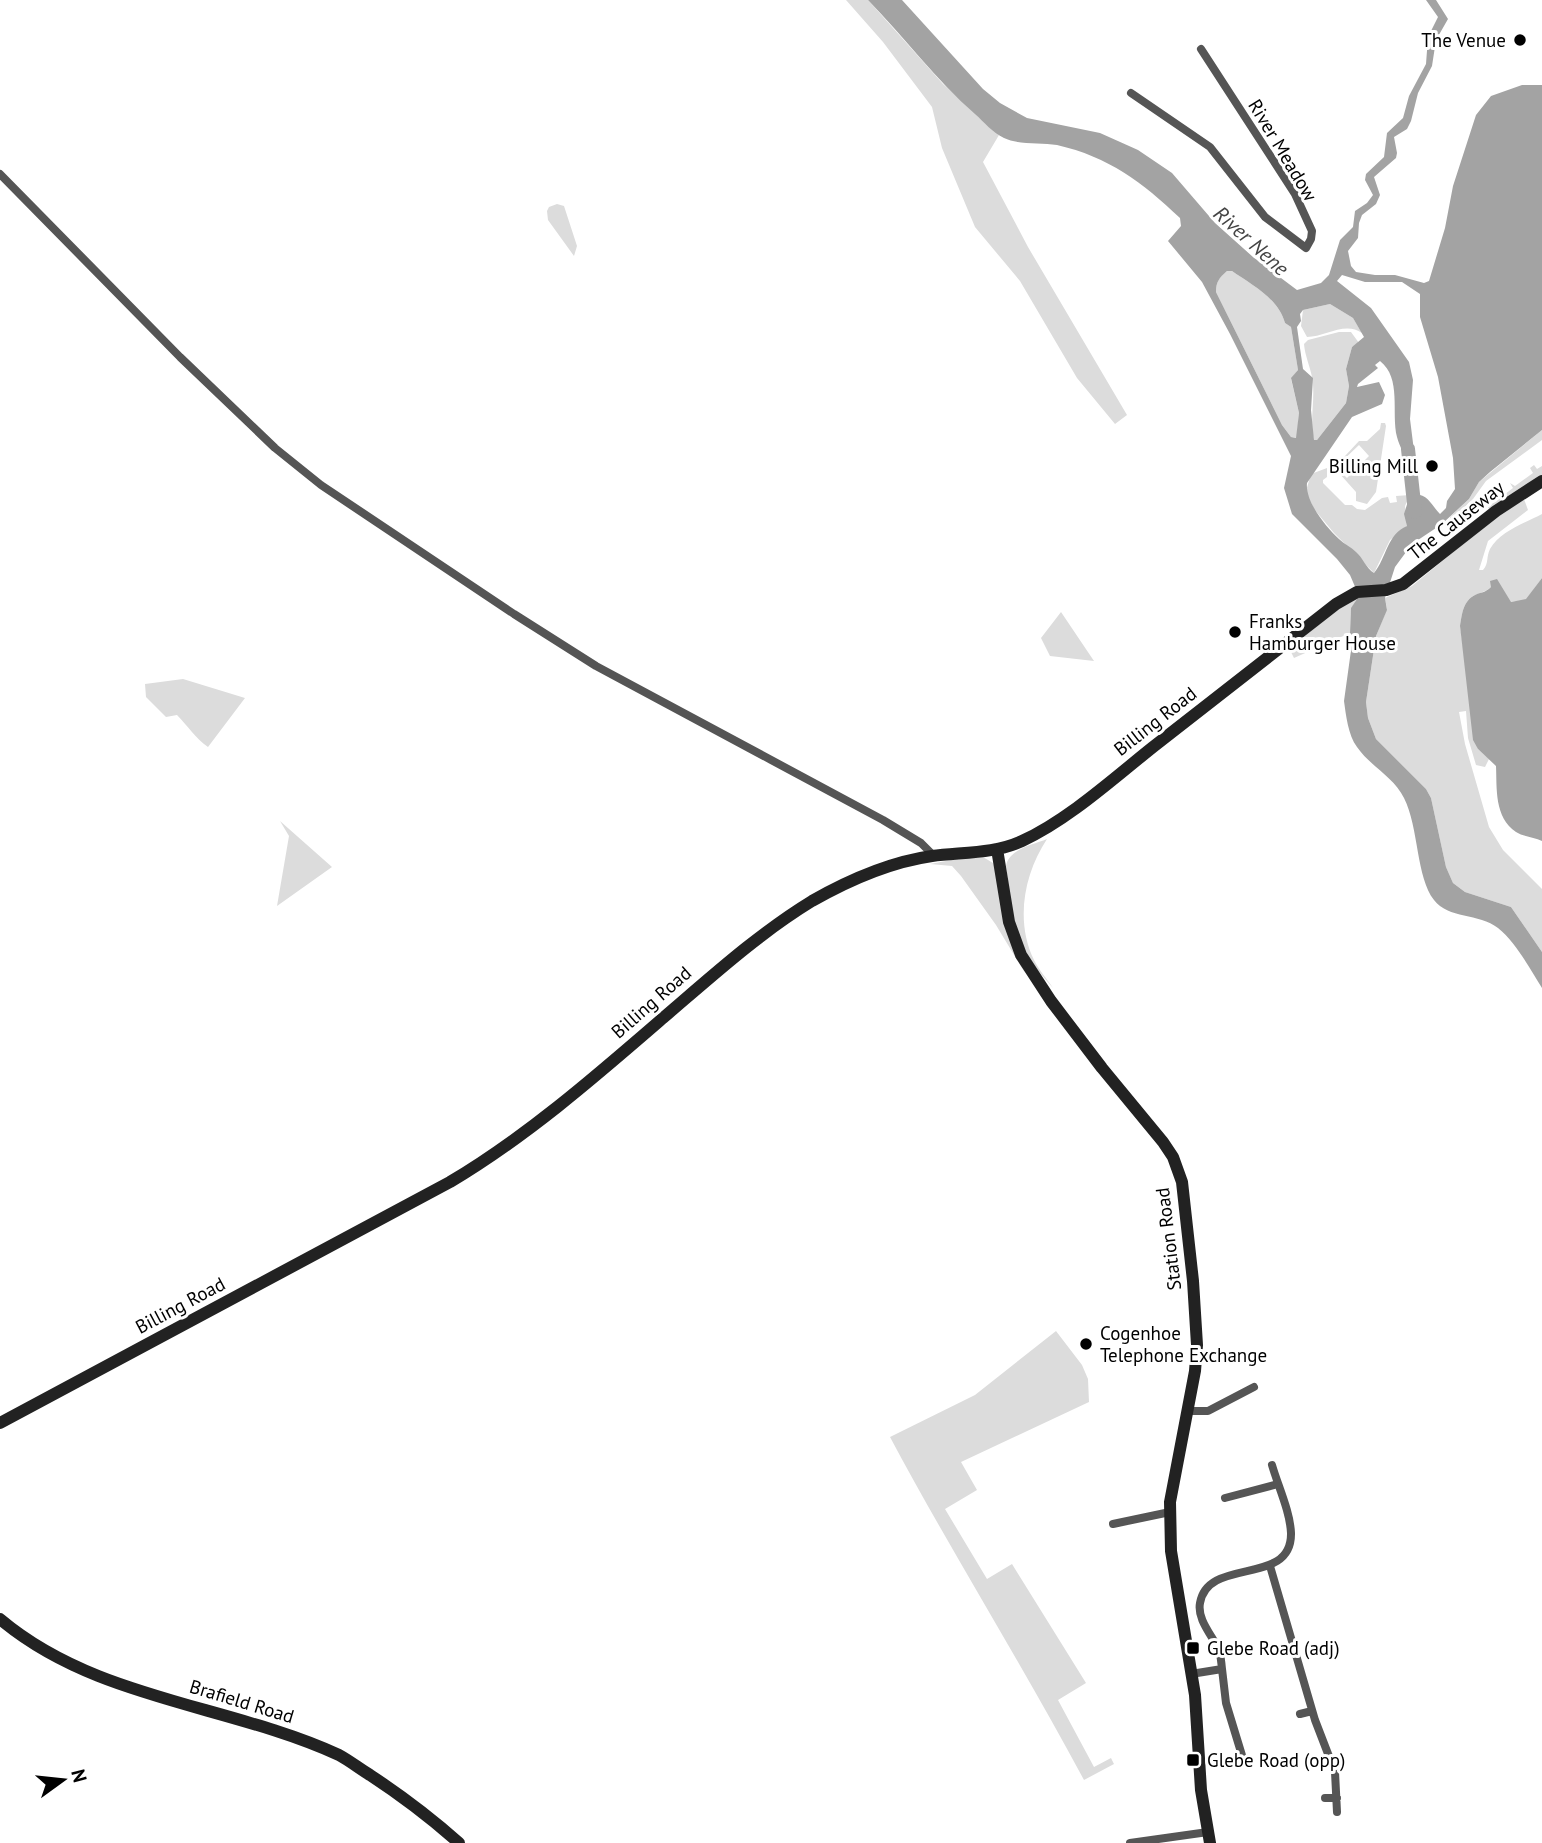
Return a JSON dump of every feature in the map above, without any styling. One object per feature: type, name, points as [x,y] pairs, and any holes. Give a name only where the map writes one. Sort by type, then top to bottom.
[{"type":"street","name":"River Meadow","points":[[1131,93],[1210,147],[1265,217],[1306,248],[1311,239],[1311,231],[1295,194],[1201,49]]},
{"type":"street","points":[[0,174],[180,357],[275,448],[321,485],[596,666],[883,820],[921,843],[934,856]]},
{"type":"street","name":"The Causeway","points":[[1319,617],[1356,592],[1394,588],[1410,580],[1496,511],[1542,481]]},
{"type":"street","name":"Billing Road","points":[[0,1423],[474,1168],[531,1127],[748,946],[812,901],[849,882],[893,865],[934,856],[997,849],[1031,836],[1080,803],[1319,617]]},
{"type":"street","name":"Station Road","points":[[997,849],[1009,922],[1021,955],[1095,1060],[1163,1142],[1178,1169],[1185,1201],[1197,1334],[1195,1371],[1170,1512],[1171,1551],[1197,1716],[1201,1790],[1209,1837]]},
{"type":"street","points":[[1188,1411],[1208,1411],[1254,1387]]},
{"type":"street","points":[[1244,1762],[1226,1703],[1218,1649],[1199,1605],[1203,1594],[1220,1578],[1269,1566],[1286,1552],[1290,1541],[1290,1524],[1272,1465]]},
{"type":"street","points":[[1225,1498],[1278,1484]]},
{"type":"street","points":[[1113,1524],[1170,1512]]},
{"type":"street","points":[[1269,1566],[1312,1711],[1335,1772],[1337,1812]]},
{"type":"street","name":"Brafield Road","points":[[0,1619],[34,1646],[89,1673],[123,1686],[267,1728],[342,1756],[425,1812],[459,1843]]},
{"type":"street","points":[[1283,1650],[1294,1647]]},
{"type":"street","points":[[1191,1674],[1222,1669]]},
{"type":"street","points":[[1300,1714],[1312,1711]]},
{"type":"street","points":[[1325,1798],[1337,1798]]},
{"type":"street","points":[[1130,1843],[1209,1837]]},
{"type":"shaded area","points":[[846,0],[868,0],[943,84],[999,135],[983,162],[1028,247],[1127,415],[1115,424],[1077,378],[1020,281],[975,227],[942,148],[932,107],[883,42]]},
{"type":"shaded area","points":[[868,0],[902,0],[983,89],[1000,103],[1027,118],[1100,133],[1138,150],[1172,173],[1215,223],[1253,257],[1297,290],[1321,283],[1329,275],[1340,240],[1353,227],[1355,211],[1373,195],[1365,180],[1366,174],[1384,157],[1387,133],[1403,118],[1409,96],[1426,64],[1428,37],[1438,17],[1426,0],[1436,0],[1448,19],[1436,40],[1432,66],[1418,93],[1411,121],[1407,129],[1394,137],[1396,158],[1374,177],[1380,195],[1376,204],[1362,215],[1358,238],[1348,251],[1351,266],[1356,272],[1395,275],[1424,283],[1429,281],[1445,228],[1453,186],[1476,115],[1491,96],[1522,85],[1542,85],[1542,430],[1479,482],[1469,499],[1441,527],[1412,544],[1395,567],[1385,598],[1387,610],[1376,636],[1366,702],[1368,718],[1376,739],[1426,789],[1431,798],[1446,867],[1453,883],[1465,892],[1511,907],[1542,952],[1542,988],[1516,948],[1498,928],[1482,920],[1447,910],[1434,900],[1424,879],[1404,798],[1394,784],[1362,754],[1351,737],[1344,701],[1353,636],[1350,633],[1351,608],[1359,596],[1350,575],[1337,559],[1292,514],[1284,488],[1291,456],[1202,282],[1168,241],[1181,226],[1180,218],[1124,172],[1093,156],[1057,145],[1010,140],[996,133],[947,87]],"holes":[[[1227,271],[1232,271],[1270,299],[1277,306],[1285,323],[1291,327],[1298,370],[1291,378],[1299,413],[1296,438],[1291,437],[1282,425],[1216,292],[1218,280]],[[1342,275],[1365,282],[1402,282],[1420,294],[1420,317],[1438,377],[1453,458],[1455,489],[1446,508],[1440,514],[1425,497],[1410,495],[1404,514],[1407,526],[1395,534],[1374,573],[1322,520],[1309,498],[1307,483],[1352,417],[1382,404],[1385,395],[1379,382],[1357,387],[1378,368],[1375,365],[1380,361],[1391,377],[1395,428],[1404,456],[1405,469],[1416,467],[1410,419],[1413,380],[1409,362],[1371,308],[1337,281]],[[1330,304],[1353,318],[1364,337],[1352,347],[1346,369],[1349,386],[1346,403],[1317,440],[1314,440],[1311,410],[1313,378],[1303,369],[1297,327],[1303,310]]]},
{"type":"shaded area","points":[[557,204],[564,206],[577,246],[574,256],[548,220],[549,207]]},
{"type":"shaded area","points":[[1227,271],[1232,271],[1270,299],[1282,314],[1285,323],[1291,327],[1298,370],[1291,379],[1299,413],[1297,438],[1291,437],[1282,425],[1216,292],[1218,280]]},
{"type":"shaded area","points":[[1330,304],[1353,318],[1362,333],[1342,329],[1307,337],[1301,326],[1303,310]]},
{"type":"shaded area","points":[[1339,332],[1351,332],[1359,343],[1352,347],[1346,369],[1349,386],[1346,403],[1317,440],[1314,440],[1313,385],[1304,344],[1308,340]]},
{"type":"shaded area","points":[[1381,423],[1385,423],[1376,492],[1367,504],[1356,501],[1356,492],[1339,473],[1332,475],[1331,471],[1359,441],[1367,441],[1380,429]],"holes":[[[1359,445],[1369,456],[1347,478],[1336,467]]]},
{"type":"shaded area","points":[[1542,430],[1542,440],[1486,481],[1473,499],[1451,520],[1450,517],[1469,499],[1479,482]]},
{"type":"shaded area","points":[[1534,465],[1537,469],[1542,466],[1542,475],[1490,511],[1488,507],[1513,488],[1510,483],[1515,486],[1533,473],[1530,468]]},
{"type":"shaded area","points":[[1327,468],[1327,477],[1323,483],[1345,505],[1352,505],[1357,509],[1365,510],[1382,498],[1388,497],[1390,503],[1397,502],[1396,496],[1410,495],[1405,506],[1407,526],[1390,540],[1374,573],[1314,509],[1306,491],[1311,474]]},
{"type":"shaded area","points":[[1524,499],[1528,510],[1488,541],[1479,570],[1485,567],[1490,549],[1500,537],[1542,514],[1542,578],[1526,600],[1510,602],[1491,581],[1491,587],[1468,601],[1460,626],[1478,749],[1489,759],[1485,767],[1476,765],[1468,738],[1466,711],[1459,712],[1465,744],[1489,827],[1503,850],[1542,889],[1542,952],[1511,907],[1465,892],[1453,883],[1446,867],[1431,798],[1426,789],[1376,739],[1368,718],[1366,702],[1376,636],[1387,609],[1385,598],[1412,586],[1497,516]]},
{"type":"shaded area","points":[[1542,578],[1542,841],[1522,835],[1509,826],[1498,802],[1496,766],[1478,749],[1473,740],[1460,626],[1468,601],[1489,589],[1490,581],[1497,579],[1511,602],[1526,599]]},
{"type":"shaded area","points":[[1359,596],[1351,609],[1350,633],[1294,658],[1290,650],[1292,647],[1335,611]]},
{"type":"shaded area","points":[[1061,612],[1094,661],[1050,656],[1041,638]]},
{"type":"shaded area","points":[[183,679],[245,698],[208,747],[177,715],[166,717],[146,697],[145,684]]},
{"type":"shaded area","points":[[280,821],[332,867],[277,906],[289,836]]},
{"type":"shaded area","points":[[1047,839],[1028,882],[1024,914],[1028,945],[1034,960],[1053,988],[1020,943],[1012,915],[1006,866],[1016,852]]},
{"type":"shaded area","points":[[983,857],[995,867],[1011,944],[1025,973],[996,925],[961,876],[952,866],[930,864]]},
{"type":"shaded area","points":[[1056,1331],[1082,1365],[1088,1379],[1089,1402],[961,1462],[977,1490],[945,1509],[987,1579],[1012,1564],[1086,1683],[1058,1700],[1094,1767],[1111,1758],[1114,1764],[1084,1780],[890,1437],[975,1395]]},
{"type":"waterway","name":"River Nene","points":[[1408,449],[1415,512]]},
{"type":"place","name":"The Venue","points":[[1520,40]]},
{"type":"place","name":"Billing Mill","points":[[1432,466]]},
{"type":"place","name":"Franks Hamburger House","points":[[1235,632]]},
{"type":"place","name":"Cogenhoe Telephone Exchange","points":[[1086,1344]]},
{"type":"place","name":"Glebe Road (adj)","points":[[1193,1648]]},
{"type":"place","name":"Glebe Road (opp)","points":[[1193,1760]]}]
